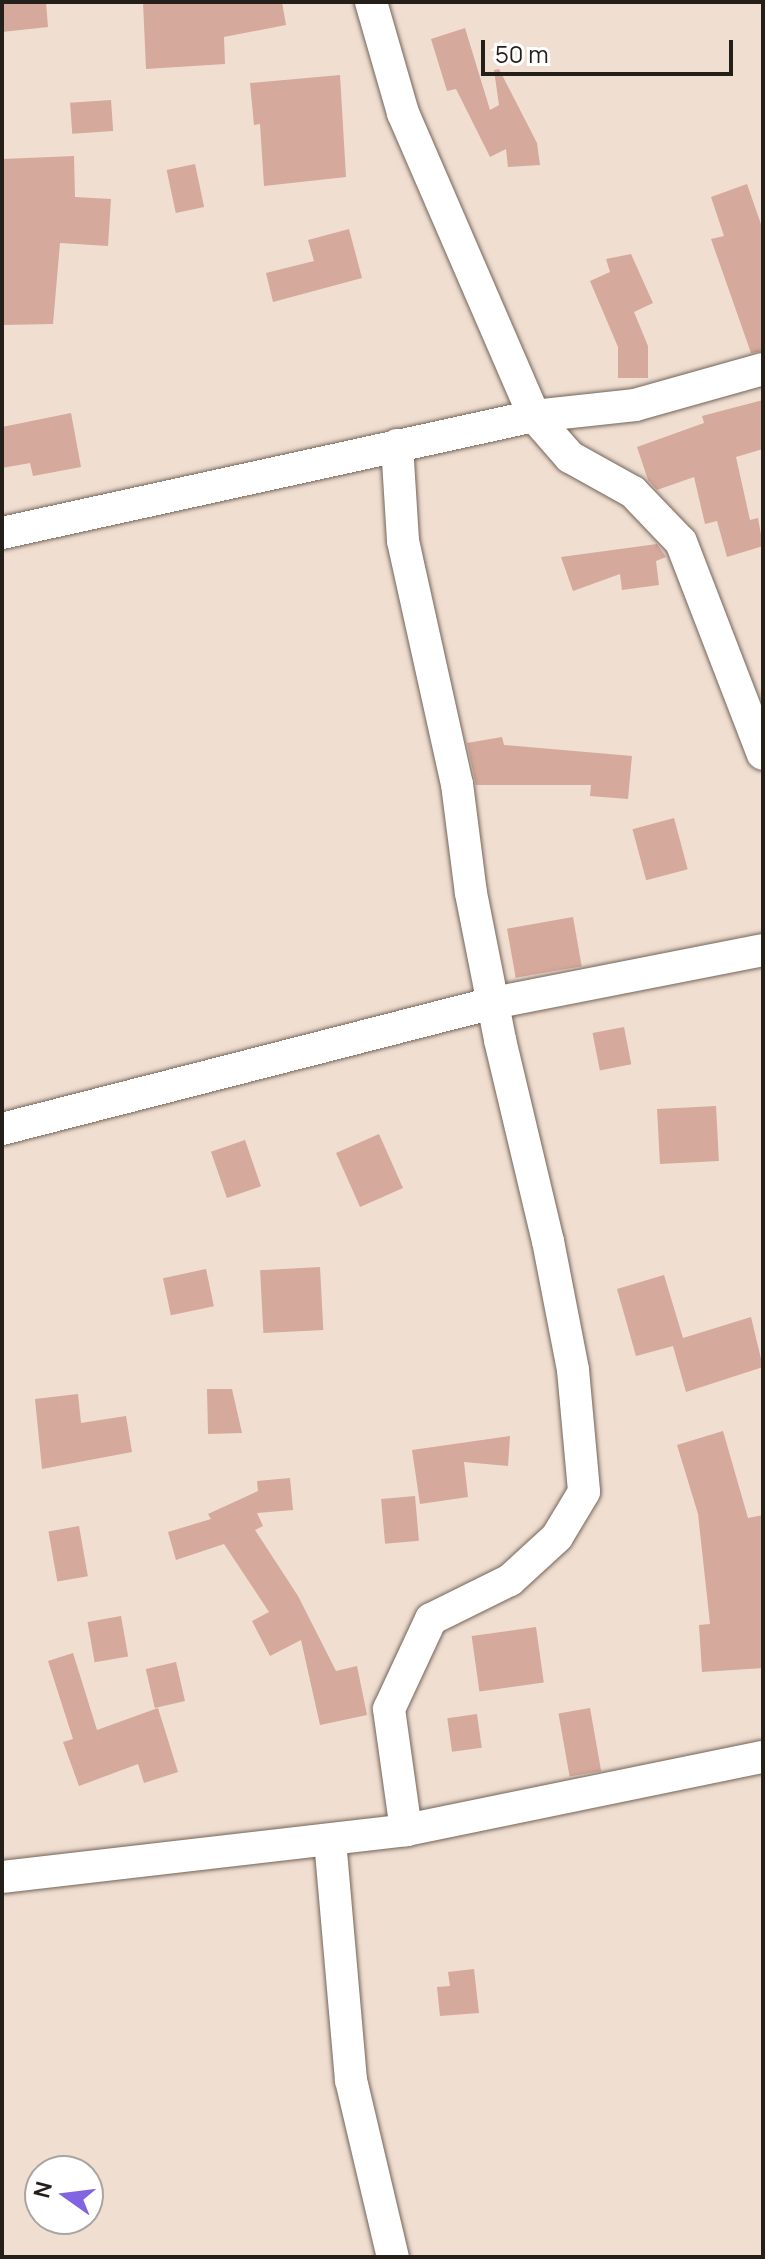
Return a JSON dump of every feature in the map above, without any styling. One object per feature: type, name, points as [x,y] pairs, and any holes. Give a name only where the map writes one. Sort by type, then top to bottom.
[{"type":"street","points":[[371,2],[403,113],[534,416],[570,457],[633,492],[681,542],[763,754]]},
{"type":"street","points":[[2,533],[534,416],[635,405],[763,369]]},
{"type":"street","points":[[397,445],[403,541],[457,784],[493,1003],[523,1118],[570,1355],[584,1492],[557,1537],[510,1580],[431,1619],[389,1709],[406,1830]]},
{"type":"street","points":[[2,1129],[493,1003],[763,950]]},
{"type":"street","points":[[2,1877],[406,1830],[763,1757]]},
{"type":"street","points":[[330,1840],[351,2080],[393,2257]]},
{"type":"building","points":[[2,2],[46,2],[48,27],[2,32]]},
{"type":"building","points":[[143,2],[282,2],[286,25],[224,37],[225,64],[146,69]]},
{"type":"building","points":[[465,28],[490,110],[499,105],[494,70],[499,69],[537,143],[540,165],[508,167],[506,149],[490,157],[456,89],[447,91],[431,39]]},
{"type":"building","points":[[340,75],[346,177],[264,186],[260,124],[254,125],[250,83]]},
{"type":"building","points":[[111,100],[113,131],[72,134],[70,103]]},
{"type":"building","points":[[74,156],[75,197],[111,199],[108,246],[60,243],[53,324],[2,325],[2,159]]},
{"type":"building","points":[[195,164],[204,207],[176,213],[167,170]]},
{"type":"building","points":[[747,184],[763,230],[763,351],[751,353],[711,239],[724,236],[711,197]]},
{"type":"building","points":[[349,229],[362,278],[273,302],[266,273],[314,261],[308,240]]},
{"type":"building","points":[[631,254],[653,303],[634,312],[648,346],[648,378],[618,378],[618,347],[590,281],[610,272],[606,259]]},
{"type":"building","points":[[763,400],[763,449],[736,457],[750,520],[758,518],[763,546],[727,557],[717,521],[705,524],[694,477],[657,490],[648,480],[637,447],[704,423],[702,416]]},
{"type":"building","points":[[71,413],[81,467],[33,476],[30,463],[2,468],[2,427]]},
{"type":"building","points":[[657,544],[666,557],[656,561],[659,585],[622,590],[620,574],[573,591],[561,557]]},
{"type":"building","points":[[502,737],[504,745],[632,756],[628,799],[590,796],[591,785],[476,785],[467,743]]},
{"type":"building","points":[[674,818],[688,869],[646,880],[632,829]]},
{"type":"building","points":[[573,917],[582,966],[516,978],[507,929]]},
{"type":"building","points":[[624,1027],[631,1064],[600,1070],[593,1033]]},
{"type":"building","points":[[716,1106],[719,1161],[660,1164],[657,1109]]},
{"type":"building","points":[[379,1134],[403,1188],[360,1207],[336,1153]]},
{"type":"building","points":[[245,1140],[261,1186],[227,1198],[211,1152]]},
{"type":"building","points":[[320,1267],[323,1330],[263,1333],[260,1270]]},
{"type":"building","points":[[206,1269],[214,1306],[171,1315],[163,1278]]},
{"type":"building","points":[[664,1275],[683,1338],[751,1317],[763,1367],[686,1392],[673,1346],[636,1356],[617,1289]]},
{"type":"building","points":[[207,1389],[232,1389],[242,1433],[208,1434]]},
{"type":"building","points":[[78,1394],[81,1423],[126,1416],[132,1452],[42,1469],[35,1399]]},
{"type":"building","points":[[723,1431],[748,1518],[763,1515],[763,1668],[702,1672],[699,1625],[710,1624],[698,1514],[677,1445]]},
{"type":"building","points":[[510,1436],[508,1466],[464,1462],[468,1497],[420,1504],[412,1450]]},
{"type":"building","points":[[290,1478],[293,1510],[257,1513],[263,1526],[255,1530],[298,1596],[336,1671],[357,1666],[367,1715],[320,1725],[301,1640],[270,1656],[252,1621],[269,1612],[224,1544],[176,1560],[168,1532],[211,1519],[208,1514],[258,1491],[257,1481]]},
{"type":"building","points":[[415,1496],[419,1541],[385,1544],[381,1499]]},
{"type":"building","points":[[79,1526],[88,1576],[57,1582],[48,1531]]},
{"type":"building","points":[[121,1616],[128,1656],[95,1662],[88,1622]]},
{"type":"building","points":[[536,1627],[544,1682],[479,1692],[472,1636]]},
{"type":"building","points":[[73,1653],[97,1730],[158,1708],[178,1772],[144,1783],[138,1764],[79,1786],[63,1742],[73,1739],[48,1661]]},
{"type":"building","points":[[176,1662],[185,1701],[155,1708],[146,1669]]},
{"type":"building","points":[[590,1708],[601,1771],[570,1777],[558,1714]]},
{"type":"building","points":[[477,1714],[482,1748],[452,1752],[447,1718]]},
{"type":"building","points":[[474,1969],[479,2013],[440,2016],[437,1987],[450,1986],[448,1972]]}]
